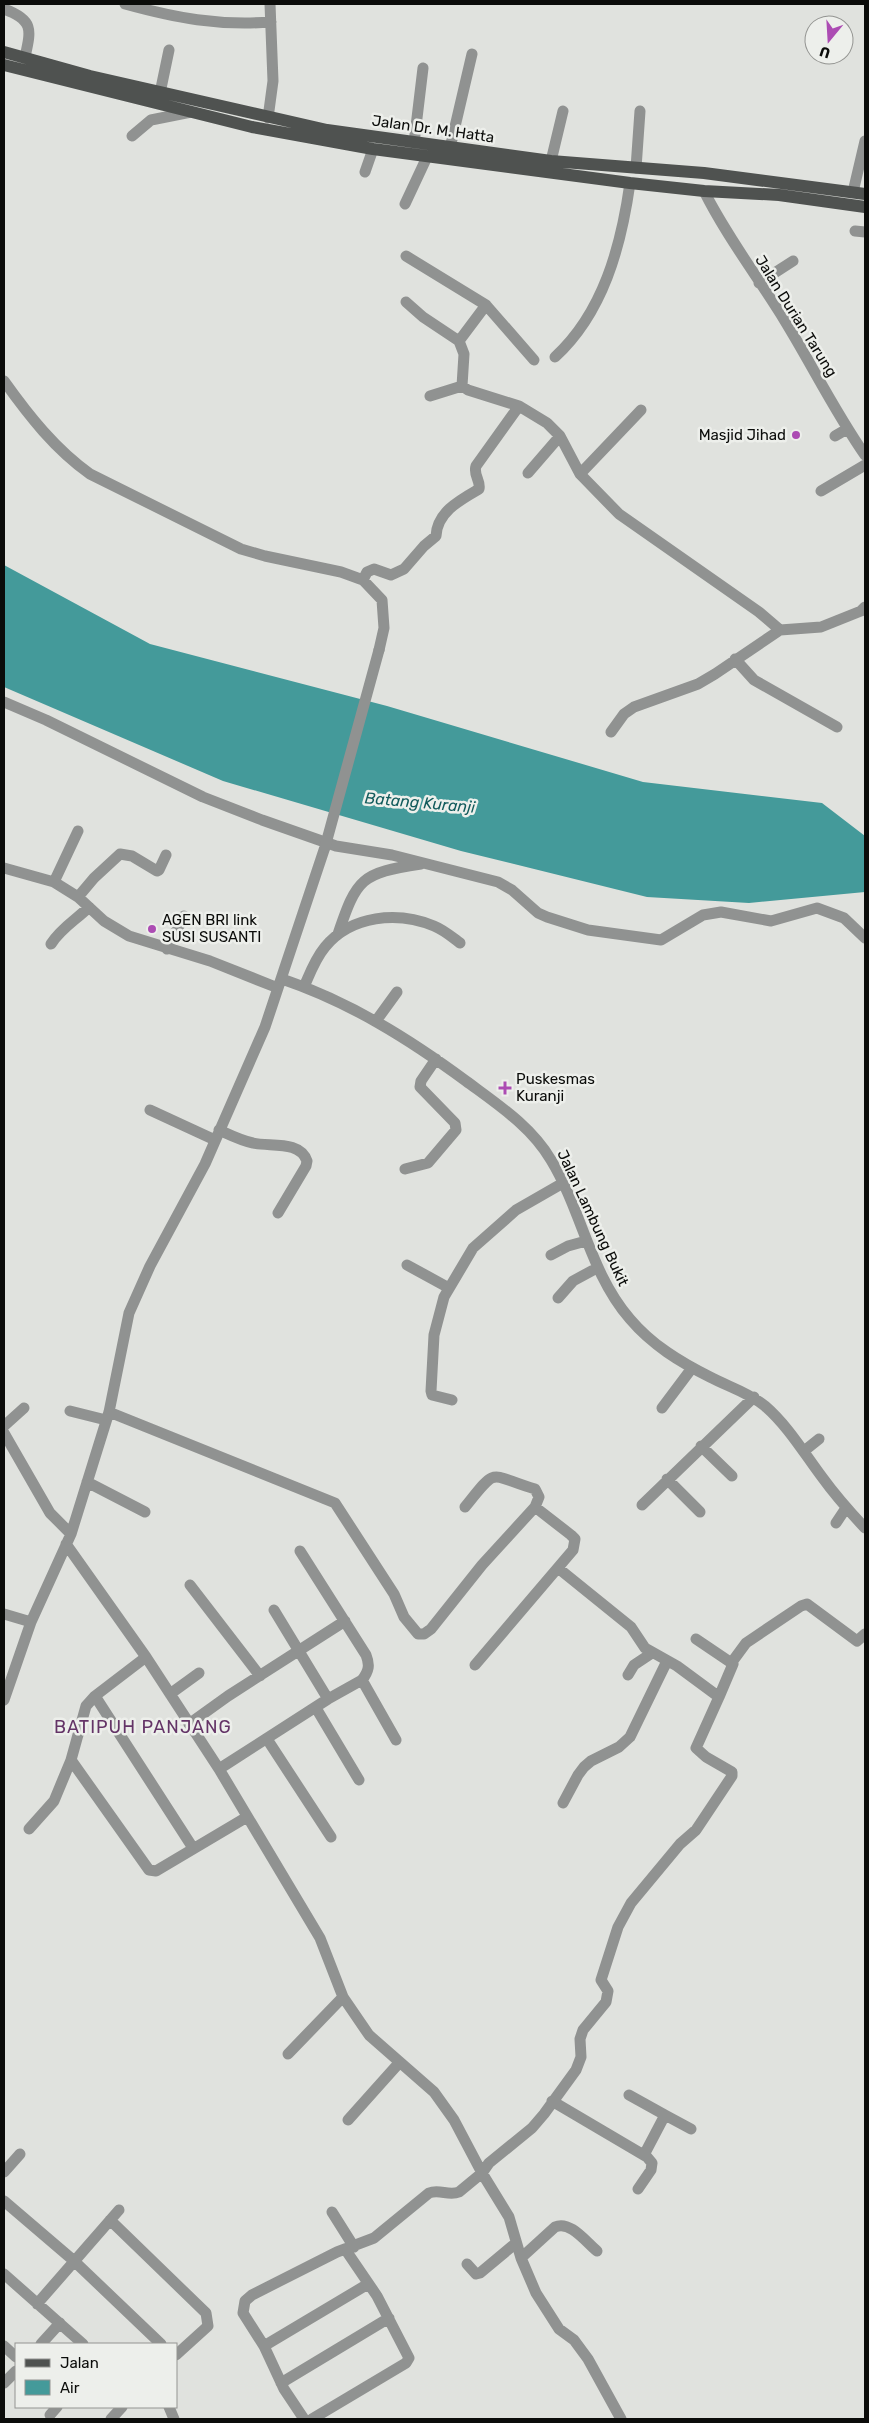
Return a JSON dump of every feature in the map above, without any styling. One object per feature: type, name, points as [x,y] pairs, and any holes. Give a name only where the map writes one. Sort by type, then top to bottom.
[{"type":"main road","name":"Jalan Dr. M. Hatta","points":[[4,52],[160,93],[427,157],[630,183],[704,191],[779,195],[865,206]]},
{"type":"main road","name":"Jalan Dr. M. Hatta","points":[[4,65],[252,127],[376,146],[414,143],[551,161],[712,174],[859,193]]},
{"type":"main road","points":[[824,201],[825,188]]},
{"type":"street","points":[[126,4],[147,7],[206,22],[230,24],[271,22]]},
{"type":"street","points":[[268,118],[273,80],[270,4]]},
{"type":"street","points":[[4,9],[24,19],[28,24],[30,35],[24,57]]},
{"type":"street","points":[[160,93],[169,50]]},
{"type":"street","points":[[450,148],[472,54]]},
{"type":"street","points":[[414,143],[424,68]]},
{"type":"street","points":[[551,161],[562,111]]},
{"type":"street","points":[[636,168],[640,111]]},
{"type":"street","points":[[132,136],[151,120],[191,112]]},
{"type":"street","points":[[859,193],[865,141]]},
{"type":"street","points":[[366,172],[376,146]]},
{"type":"street","points":[[405,204],[427,157]]},
{"type":"street","points":[[555,357],[571,342],[594,310],[606,283],[622,230],[630,183]]},
{"type":"street","name":"Jalan Durian Tarung","points":[[704,191],[725,231],[785,321],[847,430],[865,455]]},
{"type":"street","points":[[406,256],[486,305],[534,360]]},
{"type":"street","points":[[759,283],[793,261]]},
{"type":"street","points":[[406,302],[423,317],[459,341],[464,354],[462,386]]},
{"type":"street","points":[[459,341],[486,305]]},
{"type":"street","points":[[4,380],[31,419],[69,459],[90,474],[241,549],[341,572],[363,580],[382,600],[384,628],[325,847],[265,1027],[217,1135],[150,1266],[129,1313],[108,1416],[87,1482],[68,1539],[31,1622],[4,1700]]},
{"type":"street","points":[[430,396],[462,386]]},
{"type":"street","points":[[462,386],[468,390],[519,406],[533,413],[560,436],[580,474],[619,514],[737,596],[780,630]]},
{"type":"street","points":[[363,580],[367,572],[373,570],[391,575],[404,569],[424,546],[436,536],[436,528],[445,512],[478,489],[479,485],[475,476],[476,466],[519,406]]},
{"type":"street","points":[[580,474],[641,410]]},
{"type":"street","points":[[835,436],[847,430]]},
{"type":"street","points":[[528,474],[560,436]]},
{"type":"street","points":[[821,491],[865,464]]},
{"type":"street","points":[[611,732],[624,714],[634,707],[698,684],[780,630],[821,628],[861,611],[865,607]]},
{"type":"street","points":[[735,659],[754,680],[837,727]]},
{"type":"street","points":[[4,702],[46,720],[194,793],[262,820],[336,846],[370,850],[498,882],[518,895],[538,913],[588,930],[661,940],[703,915],[721,912],[771,922],[817,908],[844,918],[865,938]]},
{"type":"street","points":[[54,882],[78,831]]},
{"type":"street","points":[[78,897],[94,878],[120,854],[132,856],[156,871],[160,870],[166,855]]},
{"type":"street","points":[[338,934],[351,896],[363,882],[389,869],[425,864]]},
{"type":"street","name":"Jalan Lambung Bukit","points":[[4,868],[54,882],[78,897],[104,921],[128,936],[280,984],[304,987],[376,1021],[436,1059],[489,1097],[531,1133],[551,1159],[563,1183],[597,1268],[619,1306],[644,1335],[692,1368],[754,1397],[768,1408],[804,1451],[846,1508],[865,1528]]},
{"type":"street","points":[[52,944],[60,930],[72,924],[89,907]]},
{"type":"street","points":[[167,948],[184,916]]},
{"type":"street","points":[[304,987],[313,964],[326,945],[338,934],[358,922],[380,917],[405,919],[435,926],[460,943]]},
{"type":"street","points":[[376,1021],[397,992]]},
{"type":"street","points":[[405,1169],[428,1163],[456,1130],[455,1123],[420,1088],[421,1081],[436,1059]]},
{"type":"street","points":[[150,1110],[217,1135],[252,1143],[288,1146],[305,1156],[308,1161],[306,1166],[278,1213]]},
{"type":"street","points":[[452,1400],[432,1395],[431,1391],[434,1335],[444,1297],[473,1248],[516,1210],[563,1183]]},
{"type":"street","points":[[550,1255],[568,1246],[586,1241]]},
{"type":"street","points":[[407,1265],[449,1288]]},
{"type":"street","points":[[558,1298],[573,1282],[597,1268]]},
{"type":"street","points":[[662,1408],[692,1368]]},
{"type":"street","points":[[642,1505],[701,1446],[754,1397]]},
{"type":"street","points":[[4,1426],[24,1408]]},
{"type":"street","points":[[70,1411],[108,1416],[335,1503],[394,1594],[404,1617],[414,1632],[418,1634],[424,1634],[431,1629],[482,1564],[535,1507],[540,1497],[535,1489],[497,1475],[488,1478],[464,1507]]},
{"type":"street","points":[[4,1433],[50,1513],[220,1769],[320,1938],[343,1997],[369,2035],[399,2063],[420,2079],[444,2104],[509,2217],[521,2258],[547,2312],[559,2329],[574,2340],[588,2359],[621,2419]]},
{"type":"street","points":[[804,1451],[819,1440]]},
{"type":"street","points":[[701,1446],[732,1476]]},
{"type":"street","points":[[667,1479],[700,1512]]},
{"type":"street","points":[[87,1482],[145,1512]]},
{"type":"street","points":[[475,1665],[573,1550],[575,1539],[535,1507]]},
{"type":"street","points":[[836,1522],[846,1508]]},
{"type":"street","points":[[220,1769],[328,1699],[362,1680],[370,1666],[369,1661],[345,1621],[300,1551]]},
{"type":"street","points":[[558,1568],[631,1627],[640,1642],[652,1653],[667,1661],[719,1697]]},
{"type":"street","points":[[190,1585],[260,1676]]},
{"type":"street","points":[[304,2419],[281,2383],[264,2346],[243,2313],[248,2298],[374,2238],[429,2193],[434,2191],[454,2194],[482,2173],[489,2163],[532,2128],[579,2063],[580,2039],[583,2030],[606,2002],[608,1991],[601,1980],[613,1940],[625,1913],[670,1855],[696,1830],[732,1776],[732,1772],[706,1757],[696,1748],[732,1669],[732,1662],[746,1643],[805,1605],[810,1605],[856,1640],[865,1634]]},
{"type":"street","points":[[274,1610],[328,1699]]},
{"type":"street","points":[[4,1614],[31,1622]]},
{"type":"street","points":[[189,1724],[345,1621]]},
{"type":"street","points":[[696,1638],[732,1662]]},
{"type":"street","points":[[628,1674],[634,1665],[652,1653]]},
{"type":"street","points":[[29,1828],[54,1801],[71,1760],[86,1706],[95,1696],[146,1657]]},
{"type":"street","points":[[563,1803],[584,1767],[591,1761],[619,1747],[630,1737],[667,1661]]},
{"type":"street","points":[[170,1694],[199,1673]]},
{"type":"street","points":[[362,1680],[396,1740]]},
{"type":"street","points":[[95,1696],[193,1848]]},
{"type":"street","points":[[316,1708],[359,1780]]},
{"type":"street","points":[[268,1739],[331,1837]]},
{"type":"street","points":[[71,1760],[149,1870],[156,1870],[247,1817]]},
{"type":"street","points":[[288,2054],[343,1997]]},
{"type":"street","points":[[348,2120],[399,2063]]},
{"type":"street","points":[[629,2095],[691,2128]]},
{"type":"street","points":[[552,2101],[644,2155],[652,2164],[651,2170],[638,2189]]},
{"type":"street","points":[[644,2155],[665,2115]]},
{"type":"street","points":[[4,2172],[20,2154]]},
{"type":"street","points":[[4,2200],[73,2260],[160,2343]]},
{"type":"street","points":[[37,2304],[73,2260],[119,2210]]},
{"type":"street","points":[[312,2419],[408,2361],[408,2354],[368,2284],[332,2212]]},
{"type":"street","points":[[110,2220],[206,2313],[208,2326],[178,2353]]},
{"type":"street","points":[[521,2258],[555,2227],[561,2225],[570,2227],[597,2251]]},
{"type":"street","points":[[467,2264],[476,2274],[480,2273],[516,2243]]},
{"type":"street","points":[[4,2274],[82,2343]]},
{"type":"street","points":[[264,2346],[368,2284]]},
{"type":"street","points":[[281,2383],[388,2318]]},
{"type":"street","points":[[42,2343],[60,2323]]},
{"type":"street","points":[[4,2346],[15,2356]]},
{"type":"street","points":[[4,2383],[15,2372]]},
{"type":"street","points":[[111,2419],[121,2408]]},
{"type":"water","name":"Batang Kuranji","points":[[4,565],[150,644],[387,706],[643,782],[822,803],[865,836],[865,892],[749,903],[647,897],[461,851],[223,781],[4,687]]},
{"type":"place","name":"Masjid Jihad","points":[[796,435]]},
{"type":"place","name":"AGEN BRI link SUSI SUSANTI","points":[[152,929]]},
{"type":"place","name":"Puskesmas Kuranji","points":[[505,1088]]},
{"type":"district","name":"BATIPUH PANJANG","points":[[143,1727]]}]
